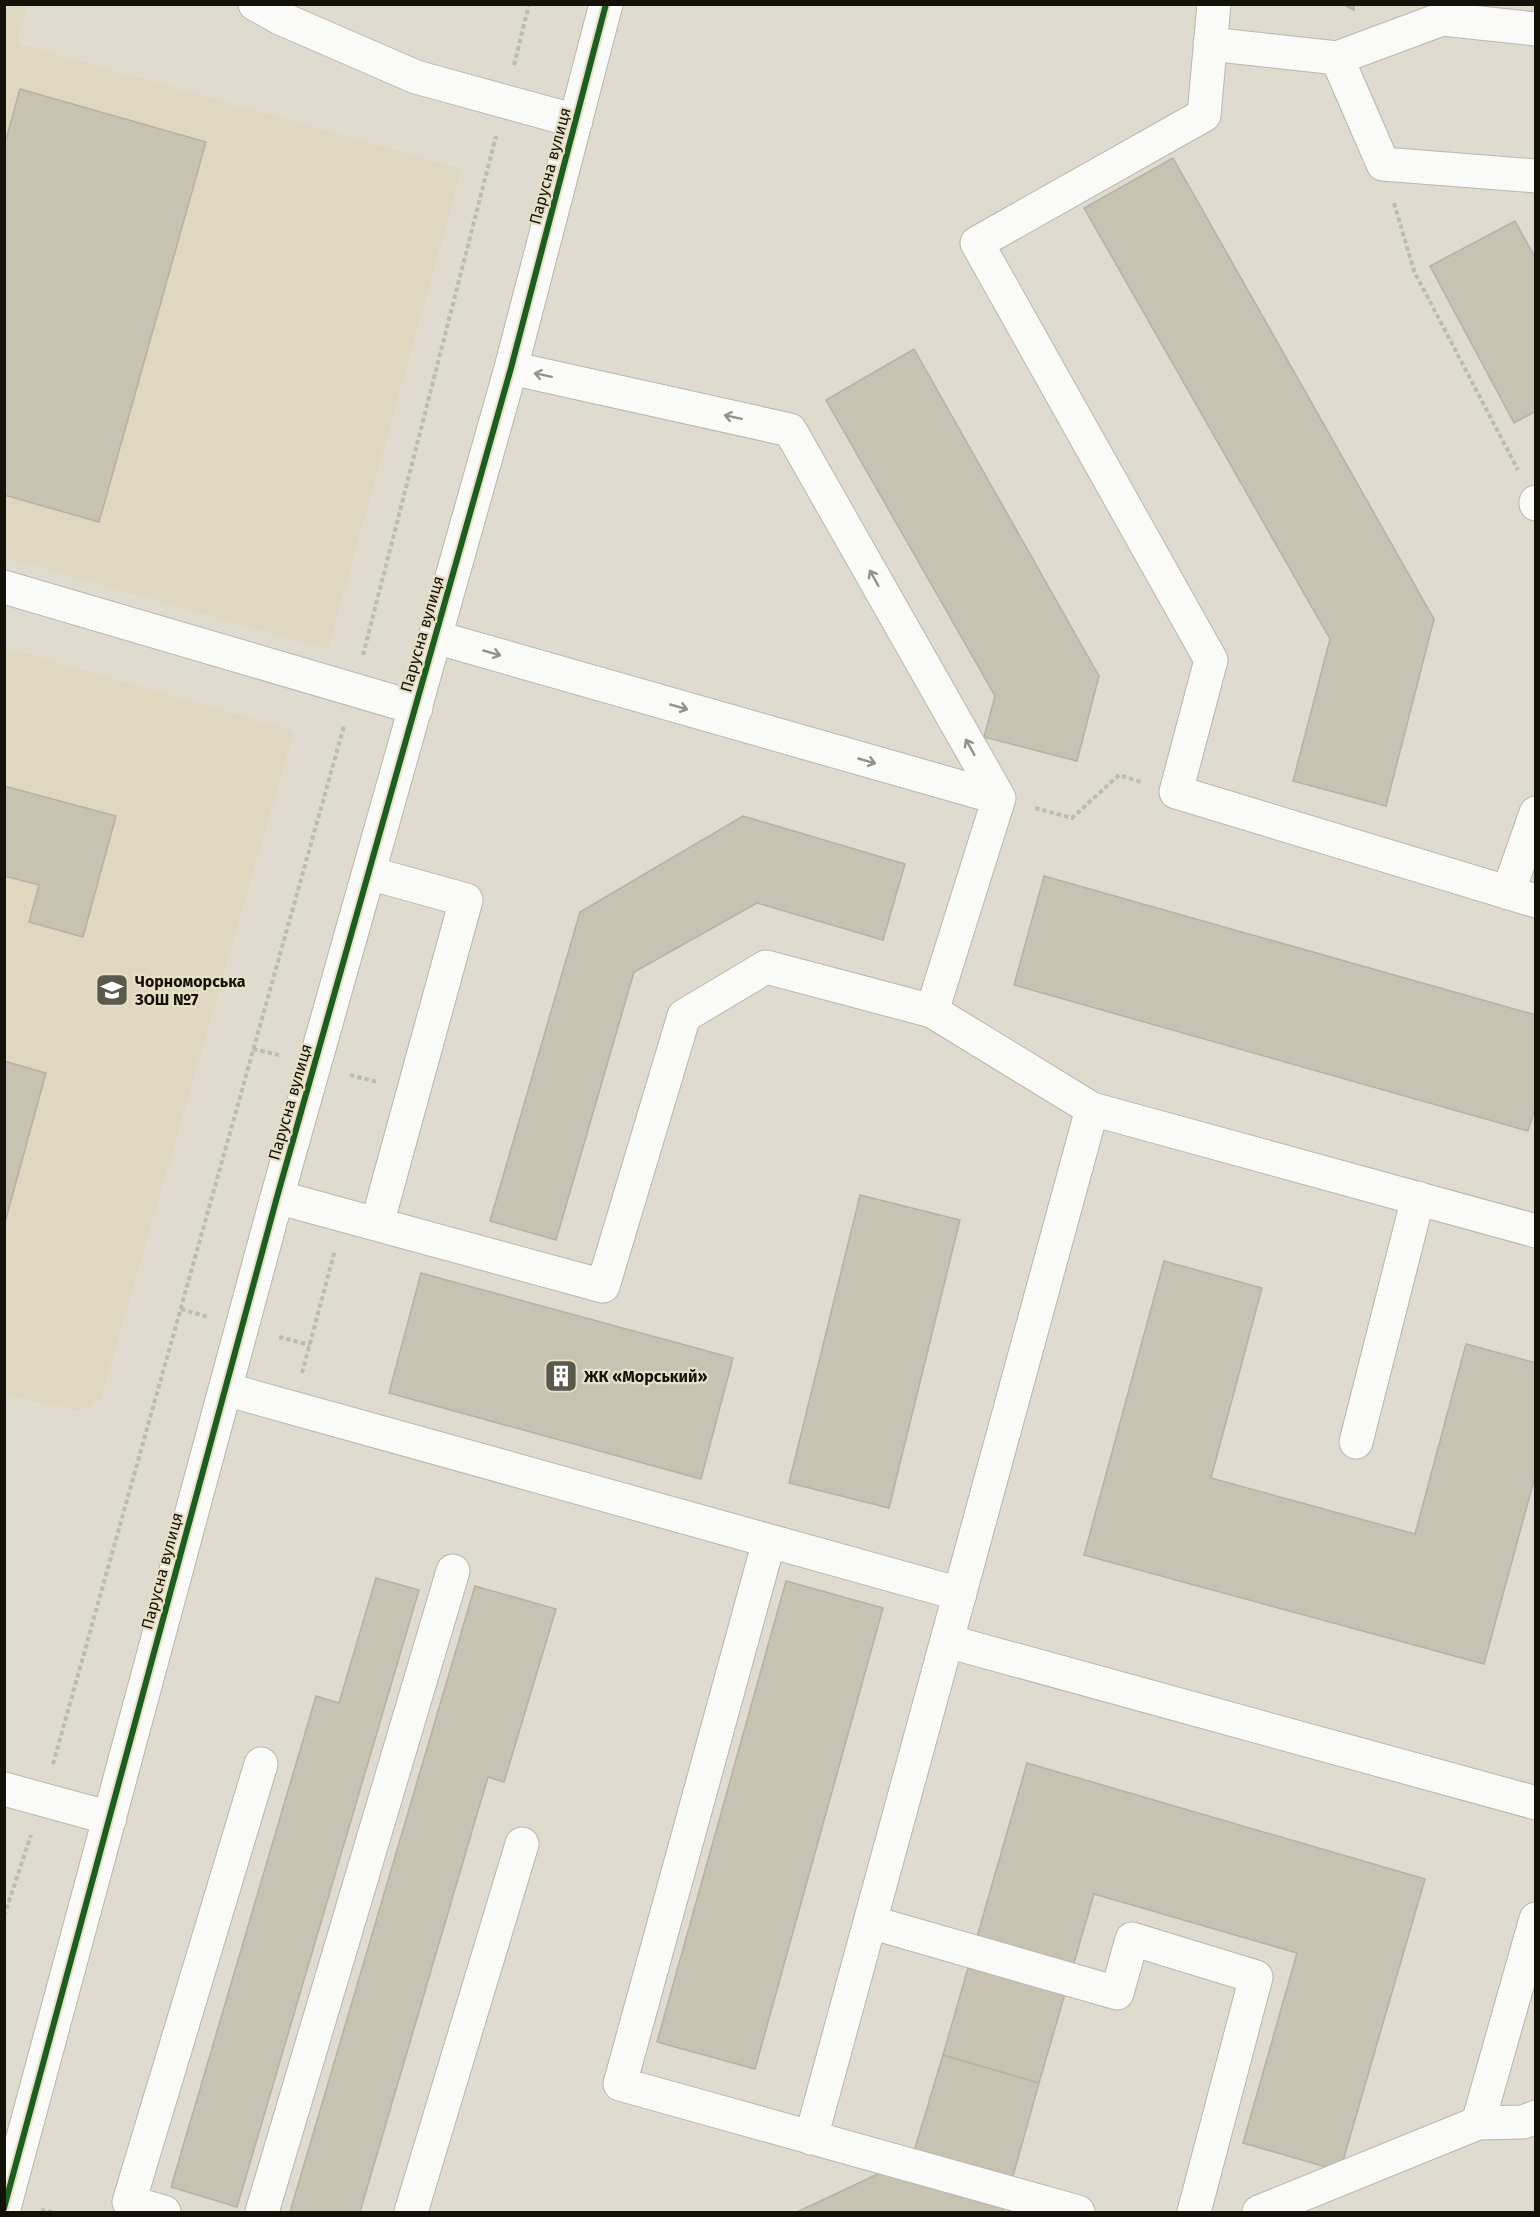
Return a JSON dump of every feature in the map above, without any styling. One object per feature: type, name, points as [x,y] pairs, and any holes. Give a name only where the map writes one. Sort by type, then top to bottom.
[{"type":"street","points":[[255,4],[280,18],[416,77],[576,121]]},
{"type":"street","name":"Парусна вулиця","points":[[4,2208],[225,1389],[511,368],[606,4]]},
{"type":"street","points":[[1214,4],[1204,115],[977,243],[1211,660],[1176,792],[1522,897],[1536,813]]},
{"type":"street","points":[[1210,44],[1337,58],[1442,19],[1536,29]]},
{"type":"street","points":[[1337,58],[1383,164],[1536,176]]},
{"type":"street","points":[[511,368],[790,430],[999,798],[932,1011]]},
{"type":"street","points":[[4,587],[416,708]]},
{"type":"street","points":[[435,637],[999,798]]},
{"type":"street","points":[[369,873],[466,900],[377,1224]]},
{"type":"street","points":[[278,1197],[603,1286],[684,1016],[766,967],[932,1011],[1092,1109],[1536,1231]]},
{"type":"street","points":[[811,2138],[1092,1109]]},
{"type":"street","points":[[1356,1442],[1418,1198]]},
{"type":"street","points":[[225,1389],[960,1594]]},
{"type":"street","points":[[769,1541],[620,2085],[1078,2212]]},
{"type":"street","points":[[262,2212],[453,1571]]},
{"type":"street","points":[[947,1641],[1536,1803]]},
{"type":"street","points":[[164,2212],[129,2202],[261,1764]]},
{"type":"street","points":[[4,1789],[111,1818]]},
{"type":"street","points":[[411,2212],[522,1844]]},
{"type":"street","points":[[1478,2123],[1536,1919]]},
{"type":"street","points":[[870,1922],[1117,1994],[1132,1939],[1257,1977],[1194,2212]]},
{"type":"street","points":[[1259,2212],[1478,2123],[1523,2122],[1536,2117]]},
{"type":"path","points":[[4,1916],[43,1799],[354,690],[529,4]]},
{"type":"path","points":[[1383,164],[1414,271],[1535,503]]},
{"type":"path","points":[[999,798],[1072,818],[1119,775],[1176,792]]},
{"type":"path","points":[[292,1408],[344,1216]]},
{"type":"shaded area","points":[[4,5],[27,5],[17,43],[462,169],[328,649],[5,558]]},
{"type":"shaded area","name":"Чорноморська ЗОШ №7","points":[[4,647],[294,731],[101,1399],[79,1411],[5,1395]]},
{"type":"building","points":[[1342,4],[1354,4],[1354,10]]},
{"type":"building","points":[[20,89],[206,142],[99,522],[4,495],[4,146]]},
{"type":"building","points":[[1173,158],[1434,619],[1386,806],[1293,781],[1330,639],[1084,208]]},
{"type":"building","points":[[1515,221],[1536,259],[1536,411],[1514,423],[1430,266]]},
{"type":"building","points":[[914,349],[1099,676],[1077,761],[984,737],[995,696],[826,400]]},
{"type":"building","points":[[4,786],[116,816],[83,937],[29,922],[39,885],[4,876]]},
{"type":"building","points":[[743,816],[905,864],[883,940],[757,903],[634,972],[556,1240],[490,1221],[580,912]]},
{"type":"building","points":[[1044,876],[1536,1015],[1536,1105],[1528,1131],[1014,985]]},
{"type":"building","points":[[4,1061],[46,1073],[4,1226]]},
{"type":"building","points":[[860,1195],[960,1220],[889,1508],[789,1483]]},
{"type":"building","points":[[1164,1261],[1262,1288],[1211,1478],[1415,1534],[1466,1344],[1536,1363],[1536,1473],[1484,1664],[1084,1555]]},
{"type":"building","name":"ЖК «Морський»","points":[[421,1273],[733,1358],[701,1479],[389,1393]]},
{"type":"building","points":[[376,1578],[419,1590],[237,2207],[171,2187],[316,1696],[339,1703]]},
{"type":"building","points":[[786,1581],[883,1608],[755,2069],[657,2042]]},
{"type":"building","points":[[475,1586],[556,1609],[504,1782],[488,1777],[360,2212],[290,2212]]},
{"type":"building","points":[[1027,1763],[1425,1879],[1340,2171],[1243,2143],[1297,1953],[1094,1894],[1039,2083],[943,2055]]},
{"type":"building","points":[[943,2055],[1039,2083],[1003,2212],[797,2212],[912,2158]]},
{"type":"cycle path","points":[[4,2208],[277,1197],[511,368],[606,4]]},
{"type":"place","name":"Чорноморська ЗОШ №7","points":[[112,990]]},
{"type":"place","name":"ЖК «Морський»","points":[[561,1376]]}]
